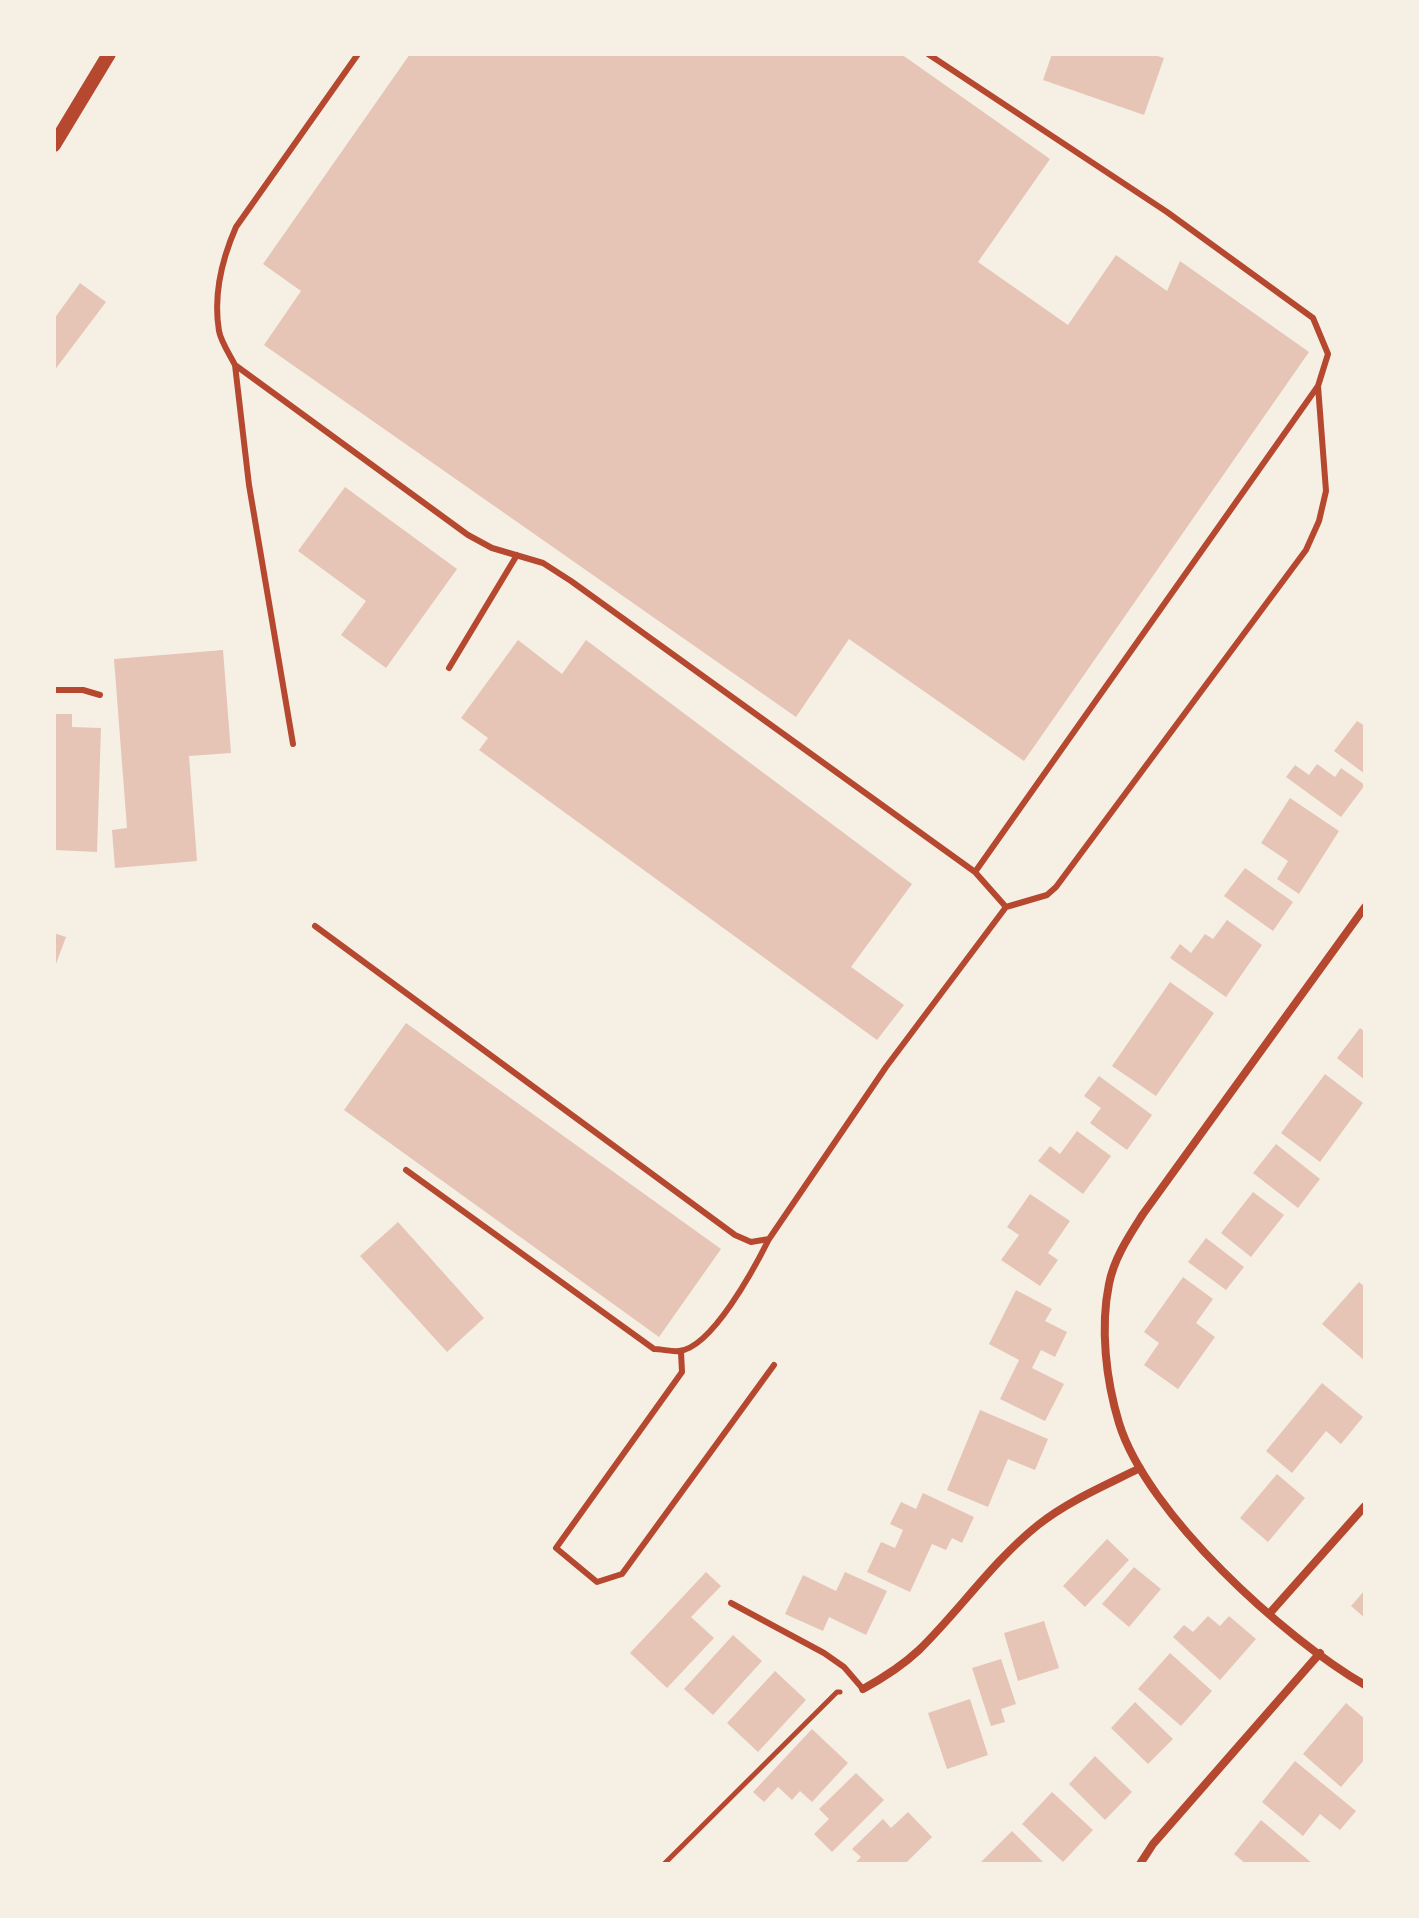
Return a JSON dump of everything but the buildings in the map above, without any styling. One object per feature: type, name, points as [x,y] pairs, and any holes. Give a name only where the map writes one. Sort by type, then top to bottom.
[{"type":"street","points":[[54,145],[109,54]]},
{"type":"street","points":[[1365,907],[1120,1250],[1109,1283],[1105,1328],[1109,1378],[1120,1424],[1140,1468],[1163,1501],[1214,1563],[1269,1614],[1365,1685]]},
{"type":"street","points":[[863,1689],[891,1673],[918,1651],[1002,1558],[1038,1525],[1140,1468]]},
{"type":"street","points":[[1269,1614],[1365,1506]]},
{"type":"street","points":[[1140,1864],[1153,1844],[1320,1653]]},
{"type":"lane","points":[[293,744],[249,485],[235,365],[219,333],[218,294],[224,255],[236,227],[358,54]]},
{"type":"lane","points":[[928,54],[1167,212],[1313,318],[1328,354],[1318,386],[975,872]]},
{"type":"lane","points":[[235,365],[468,535],[492,548],[543,563],[571,581],[975,872],[1006,907]]},
{"type":"lane","points":[[406,1170],[654,1349],[681,1352],[701,1341],[744,1287],[769,1239],[800,1198],[886,1067],[1006,907],[1047,895],[1056,887],[1306,550],[1319,521],[1326,491],[1318,386]]},
{"type":"lane","points":[[449,668],[517,555]]},
{"type":"lane","points":[[54,690],[83,690],[100,695]]},
{"type":"lane","points":[[315,926],[735,1235],[751,1242],[769,1239]]},
{"type":"lane","points":[[681,1352],[682,1372],[556,1548],[597,1582],[622,1574],[774,1365]]},
{"type":"lane","points":[[731,1603],[824,1653],[844,1667],[863,1689]]},
{"type":"path","points":[[664,1864],[837,1692],[863,1689]]}]
